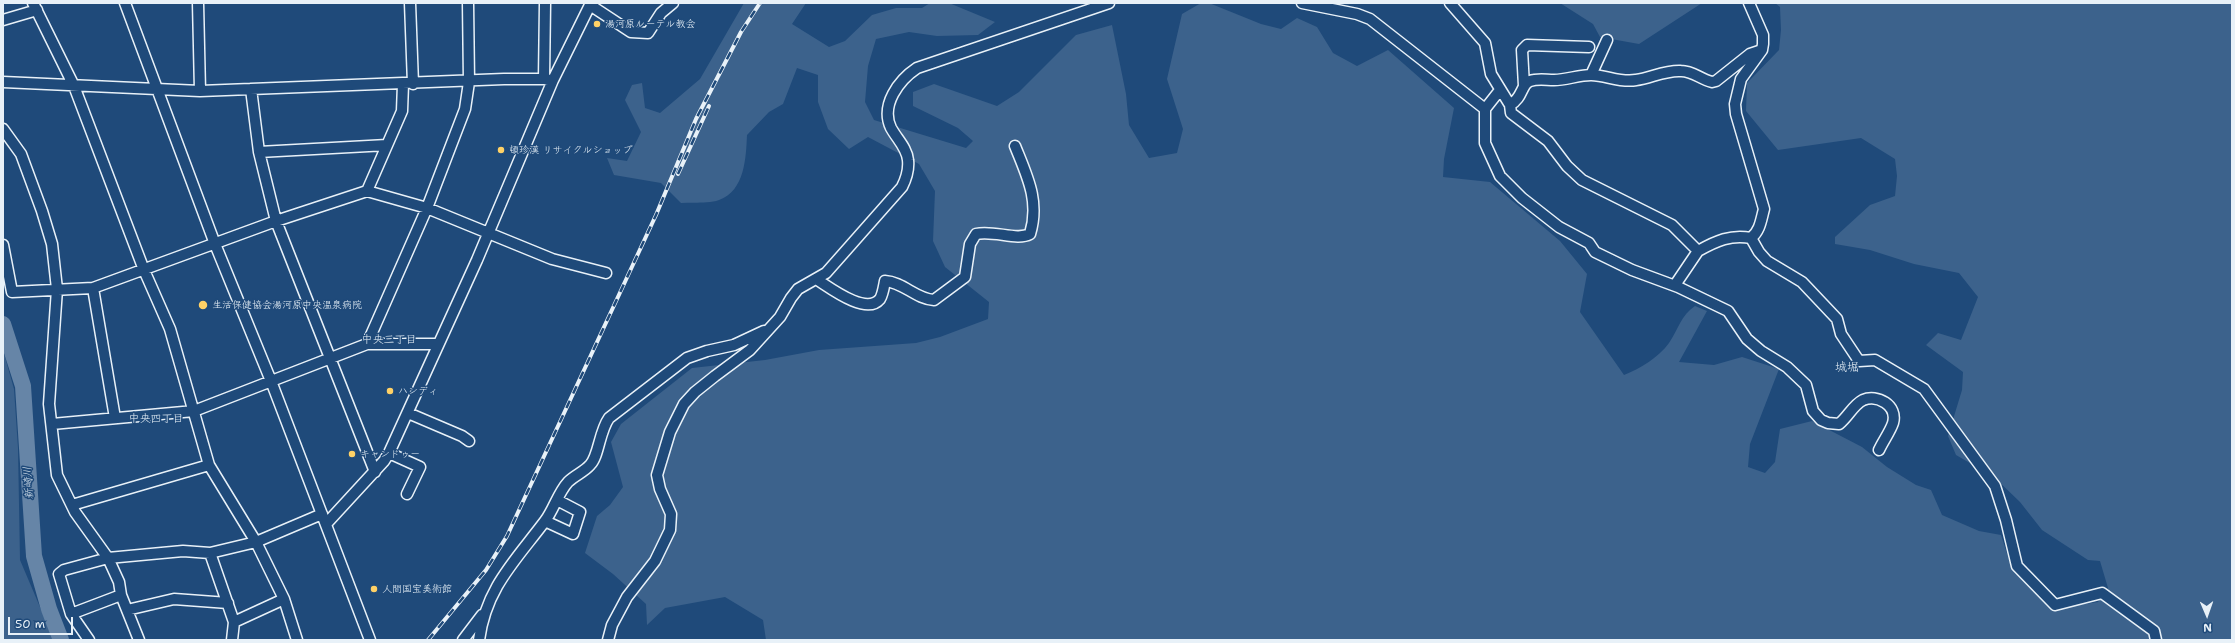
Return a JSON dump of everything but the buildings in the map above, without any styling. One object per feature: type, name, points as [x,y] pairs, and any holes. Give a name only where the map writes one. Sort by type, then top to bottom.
[{"type":"street","points":[[125,3],[159,90],[215,244],[271,381],[370,640]]},
{"type":"street","points":[[198,3],[200,91]]},
{"type":"street","points":[[367,192],[402,111],[408,84],[410,3]]},
{"type":"street","points":[[366,344],[427,208],[465,109],[469,82],[468,3]]},
{"type":"street","points":[[545,3],[549,80]]},
{"type":"street","points":[[326,524],[375,472],[389,453],[438,344],[455,312],[488,234],[549,80],[591,4],[631,32],[648,33],[661,13],[673,3]]},
{"type":"street","points":[[608,640],[612,625],[627,597],[655,561],[670,530],[671,514],[660,488],[657,475],[670,432],[684,404],[695,392],[750,350],[780,317],[798,289],[826,273],[904,182],[908,160],[889,119],[889,107],[894,93],[905,76],[924,65],[1109,3]]},
{"type":"street","points":[[1302,3],[1357,14],[1370,20],[1485,109]]},
{"type":"street","points":[[1450,3],[1485,43],[1491,74],[1510,105],[1511,113],[1548,141],[1567,166],[1582,180],[1672,225],[1698,251]]},
{"type":"street","points":[[1749,3],[1763,35],[1762,50],[1741,79],[1735,104],[1740,128],[1764,209],[1761,223],[1755,234],[1750,238]]},
{"type":"street","points":[[3,20],[35,6],[74,86],[144,270],[170,330],[209,465],[256,542],[284,599],[297,640]]},
{"type":"street","points":[[1591,75],[1607,40]]},
{"type":"street","points":[[1510,105],[1518,101],[1524,86],[1522,50],[1527,45],[1589,47]]},
{"type":"street","points":[[1524,86],[1528,82],[1535,79],[1554,80],[1591,75],[1622,81],[1636,80],[1680,70],[1692,72],[1712,82],[1716,81],[1750,54],[1762,50]]},
{"type":"street","points":[[3,82],[200,91],[549,80]]},
{"type":"street","points":[[251,89],[260,152],[276,221],[375,472]]},
{"type":"street","points":[[1500,90],[1485,109],[1485,143],[1500,176],[1522,198],[1558,228],[1589,243],[1595,252],[1632,270],[1675,285],[1728,311],[1747,339],[1761,351],[1787,366],[1806,385],[1813,411],[1821,420],[1828,423],[1839,424],[1862,400],[1874,398],[1885,402],[1891,409],[1893,422],[1879,450]]},
{"type":"street","points":[[3,129],[21,154],[42,211],[52,244],[57,289],[49,404],[57,475],[72,505],[108,558],[119,582],[121,596],[139,640]]},
{"type":"street","points":[[260,152],[387,145]]},
{"type":"street","points":[[816,279],[859,303],[868,304],[876,302],[880,298],[885,281],[892,281],[924,300],[934,300],[965,277],[970,244],[976,234],[987,231],[1019,237],[1030,234],[1033,225],[1033,190],[1015,146]]},
{"type":"street","points":[[3,245],[12,292],[93,288],[276,221],[367,192],[427,208],[552,259],[606,273]]},
{"type":"street","points":[[1675,285],[1698,251],[1720,239],[1739,235],[1750,238],[1767,261],[1802,282],[1838,319],[1841,334],[1859,360],[1875,360],[1924,389],[1995,486],[2006,520],[2017,566],[2055,605],[2102,593],[2154,631],[2156,640]]},
{"type":"street","points":[[93,288],[115,418]]},
{"type":"street","points":[[479,640],[484,614],[498,583],[524,546],[545,521],[568,482],[591,465],[596,456],[603,427],[609,418],[687,358],[707,351],[734,345],[770,327]]},
{"type":"street","points":[[52,424],[194,411],[366,344],[438,344]]},
{"type":"street","points":[[408,413],[469,440]]},
{"type":"street","points":[[389,453],[420,467],[407,494]]},
{"type":"street","points":[[72,505],[209,465]]},
{"type":"street","points":[[545,521],[573,534],[580,512],[557,500]]},
{"type":"street","points":[[89,640],[71,614],[59,574],[64,570],[108,558],[183,551],[210,553],[256,542],[322,514]]},
{"type":"street","points":[[210,553],[234,622],[232,640]]},
{"type":"street","points":[[71,614],[121,596]]},
{"type":"street","points":[[127,610],[174,599],[228,603]]},
{"type":"street","points":[[234,622],[284,599]]},
{"type":"street","points":[[463,640],[484,614]]},
{"type":"shaded area","points":[[744,3],[806,3],[792,24],[829,47],[845,41],[872,15],[896,8],[922,8],[930,3],[949,3],[995,22],[978,35],[937,36],[909,32],[876,39],[868,66],[865,102],[874,120],[966,148],[973,141],[958,128],[913,106],[913,92],[934,84],[997,106],[1019,92],[1076,35],[1112,25],[1126,94],[1129,125],[1149,158],[1177,153],[1183,129],[1167,79],[1182,14],[1201,3],[1209,3],[1261,24],[1281,29],[1297,18],[1317,27],[1333,53],[1357,66],[1388,50],[1454,108],[1444,159],[1443,177],[1490,182],[1560,241],[1587,274],[1580,312],[1624,375],[1643,366],[1660,353],[1669,343],[1683,318],[1695,306],[1707,311],[1679,362],[1714,365],[1742,357],[1779,369],[1750,444],[1748,467],[1765,473],[1775,462],[1780,429],[1812,421],[1862,447],[1887,467],[1916,485],[1931,490],[1942,515],[1979,531],[2001,535],[2009,560],[2031,587],[2059,608],[2098,602],[2108,588],[2100,561],[2088,560],[2042,530],[2020,502],[1994,477],[1956,455],[1948,436],[1962,390],[1963,372],[1926,345],[1938,333],[1961,340],[1978,297],[1959,273],[1914,264],[1870,250],[1835,244],[1835,237],[1870,205],[1895,196],[1897,176],[1895,159],[1861,138],[1778,150],[1746,111],[1747,83],[1779,50],[1781,30],[1780,7],[1775,3],[2232,3],[2232,640],[766,640],[763,620],[725,597],[665,608],[647,625],[646,604],[613,574],[585,553],[597,516],[610,505],[623,487],[611,442],[621,424],[692,368],[765,360],[819,350],[916,343],[940,337],[988,319],[989,302],[945,267],[933,241],[935,191],[919,164],[868,137],[849,149],[828,129],[818,102],[818,75],[797,68],[783,104],[769,112],[747,135],[745,163],[739,181],[728,196],[715,201],[681,203],[661,183],[614,175],[607,158],[627,161],[641,132],[625,100],[632,85],[642,83],[645,108],[660,113],[700,79]]},
{"type":"shaded area","points":[[1560,3],[1702,3],[1639,44],[1600,37],[1593,24]]},
{"type":"shaded area","points":[[3,350],[14,389],[18,448],[20,560],[54,640],[3,640]]},
{"type":"waterway","name":"新崎川","points":[[3,324],[23,386],[34,556],[49,609],[61,640]]},
{"type":"railway","points":[[428,640],[486,570],[507,536],[656,215],[696,119],[741,32],[760,3]]},
{"type":"railway","points":[[678,174],[709,106]]},
{"type":"place","name":"湯河原ルーテル教会","points":[[597,24]]},
{"type":"place","name":"頓珍漢 リサイクルショップ","points":[[501,150]]},
{"type":"place","name":"生活保健協会湯河原中央温泉病院","points":[[203,305]]},
{"type":"place","name":"ハンディ","points":[[390,391]]},
{"type":"place","name":"キャンドゥー","points":[[352,454]]},
{"type":"place","name":"人間国宝美術館","points":[[374,589]]},
{"type":"district","name":"中央三丁目","points":[[389,340]]},
{"type":"district","name":"城堀","points":[[1847,368]]},
{"type":"district","name":"中央四丁目","points":[[156,419]]}]
